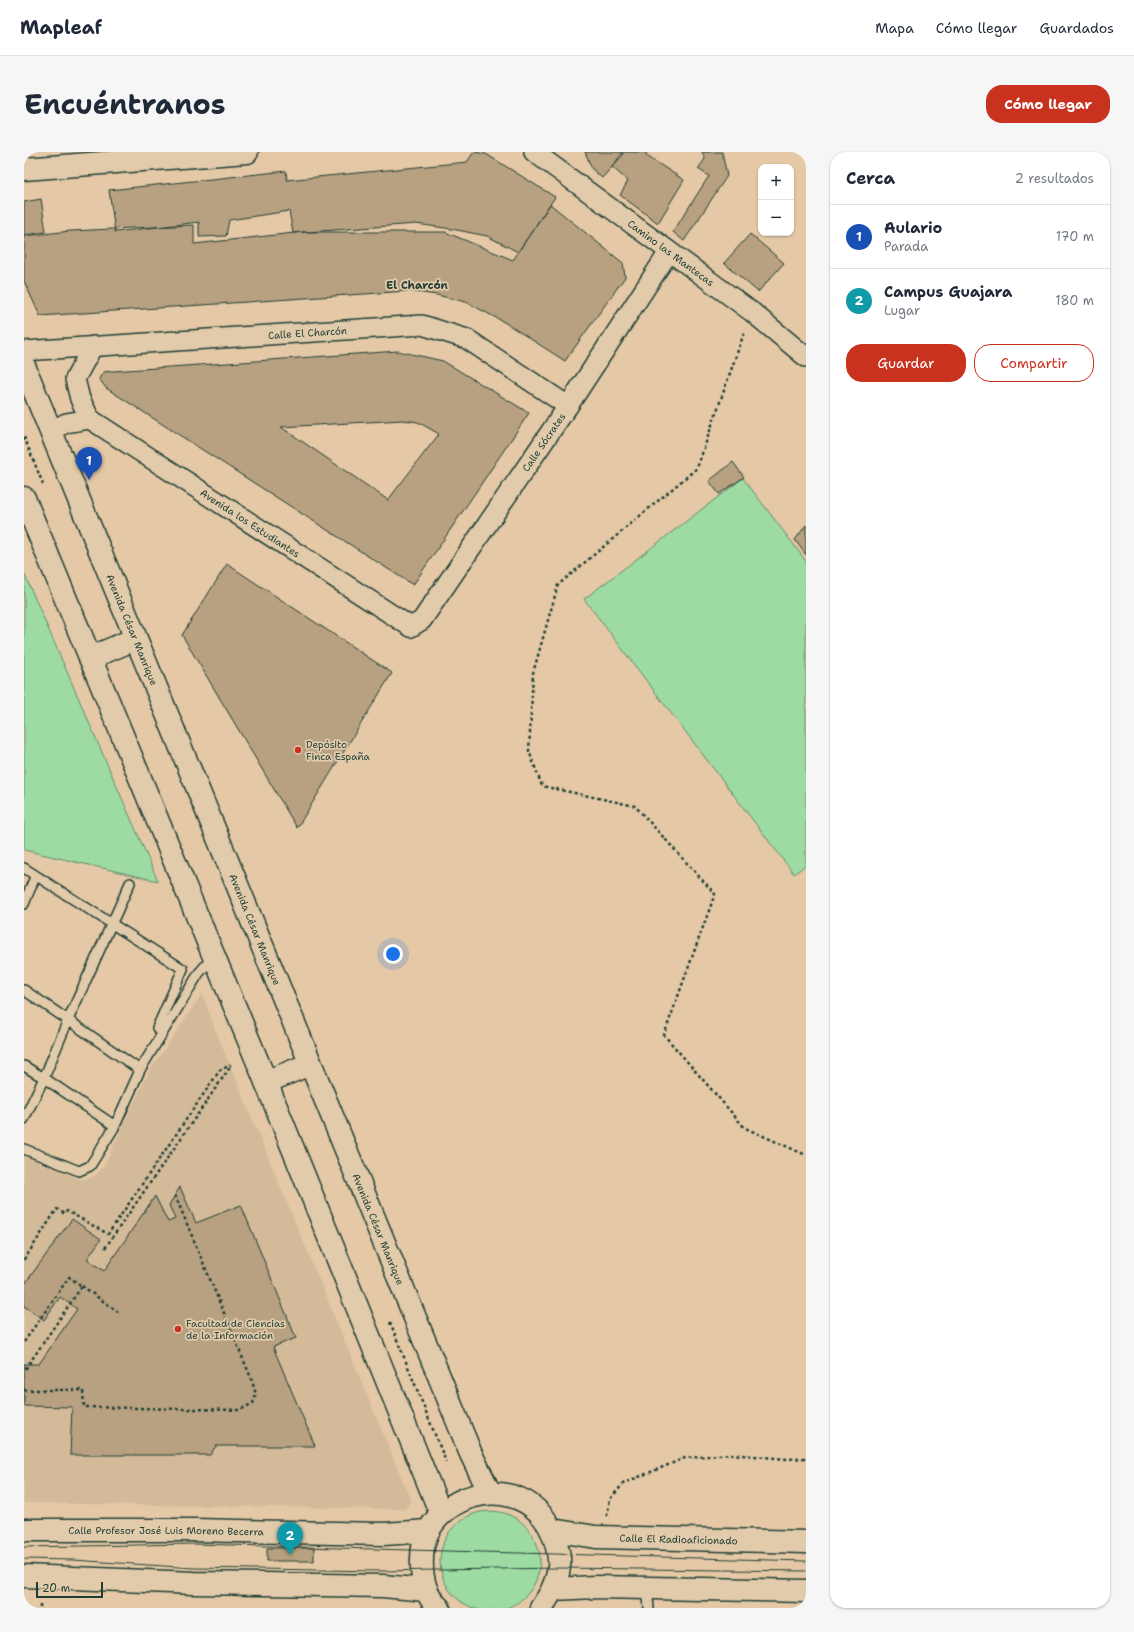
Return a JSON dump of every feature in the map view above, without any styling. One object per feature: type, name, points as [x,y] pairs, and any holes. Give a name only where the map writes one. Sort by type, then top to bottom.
[{"type":"street","points":[[24,169],[248,152]]},
{"type":"street","name":"Camino las Mantecas","points":[[534,152],[752,312],[806,357]]},
{"type":"street","name":"Calle Sócrates","points":[[411,627],[422,620],[568,406],[669,252]]},
{"type":"street","name":"Calle El Charcón","points":[[24,351],[422,325],[467,339],[568,406]]},
{"type":"street","points":[[50,432],[66,423],[90,419],[80,399],[75,379],[93,346]]},
{"type":"street","name":"Avenida César Manrique","points":[[24,366],[471,1454],[490,1493]]},
{"type":"street","name":"Avenida los Estudiantes","points":[[90,419],[411,627]]},
{"type":"street","points":[[24,498],[266,1082],[434,1522]]},
{"type":"street","points":[[90,658],[135,638]]},
{"type":"street","points":[[266,1082],[310,1064]]},
{"type":"street","points":[[439,1608],[426,1590],[421,1572],[422,1550],[434,1522],[463,1498],[490,1493],[509,1495],[526,1502],[541,1515],[552,1530],[559,1555],[559,1568],[554,1589],[541,1608]]},
{"type":"street","name":"Calle Profesor José Luis Moreno Becerra","points":[[24,1530],[194,1530],[384,1534],[434,1522]]},
{"type":"street","name":"Calle El Radioaficionado","points":[[552,1530],[596,1537],[806,1542]]},
{"type":"street","points":[[24,1576],[383,1586],[426,1590]]},
{"type":"street","points":[[554,1589],[595,1587],[648,1598],[806,1591]]},
{"type":"lane","points":[[24,868],[35,877],[112,923],[183,969],[157,1028],[162,1034]]},
{"type":"lane","points":[[24,904],[35,877]]},
{"type":"lane","points":[[24,1119],[44,1078],[68,1020],[130,883]]},
{"type":"lane","points":[[24,1149],[79,1171],[90,1166],[115,1126],[140,1070],[199,973],[213,956]]},
{"type":"lane","points":[[24,990],[140,1070]]},
{"type":"lane","points":[[24,1066],[115,1126]]},
{"type":"path","points":[[752,312],[696,468],[558,584],[533,673],[528,751],[542,786],[635,806],[716,894],[664,1035],[745,1128],[806,1155]]},
{"type":"path","points":[[24,1260],[57,1209],[65,1214],[66,1211],[108,1234],[220,1070],[231,1065],[105,1248]]},
{"type":"path","points":[[24,1390],[83,1390],[84,1406],[240,1410],[253,1403],[256,1394],[251,1378],[175,1194]]},
{"type":"path","points":[[24,1342],[69,1277],[121,1314]]},
{"type":"path","points":[[24,1371],[82,1286]]},
{"type":"path","points":[[606,1520],[610,1499],[624,1483],[686,1458],[731,1454],[806,1458]]},
{"type":"path","points":[[40,1602],[40,1608]]},
{"type":"shaded area","points":[[202,994],[215,1029],[411,1501],[405,1509],[24,1503],[24,1156],[80,1179],[92,1178],[103,1168],[147,1075]]},
{"type":"green space","points":[[743,478],[806,561],[806,865],[794,874],[584,599]]},
{"type":"green space","points":[[24,573],[158,881],[24,850]]},
{"type":"green space","points":[[480,1511],[500,1511],[509,1514],[526,1525],[537,1542],[540,1551],[540,1571],[537,1580],[526,1597],[509,1608],[500,1611],[480,1611],[462,1603],[454,1597],[448,1589],[440,1571],[440,1551],[448,1533],[454,1525],[462,1519]]},
{"type":"building","points":[[474,152],[486,154],[555,197],[518,252],[487,236],[416,224],[293,233],[289,211],[229,220],[226,236],[199,237],[199,222],[115,232],[109,190],[286,171],[287,180],[467,162]]},
{"type":"building","points":[[585,152],[622,152],[623,155],[602,178],[592,169]]},
{"type":"building","points":[[623,152],[648,152],[645,155],[684,180],[658,223],[620,195],[628,181],[612,167]]},
{"type":"building","points":[[702,152],[722,152],[727,176],[684,241],[673,232],[709,176],[698,169],[705,159]]},
{"type":"building","points":[[41,199],[46,232],[24,235],[24,202]]},
{"type":"building","points":[[550,204],[623,263],[625,277],[565,361],[504,322],[466,302],[437,295],[408,291],[40,316],[24,281],[24,236],[71,231],[194,225],[194,244],[303,232],[445,232],[513,260]]},
{"type":"building","points":[[750,234],[784,263],[758,292],[724,263]]},
{"type":"building","points":[[398,351],[443,361],[529,413],[413,585],[106,388],[99,379],[103,372]],"holes":[[[403,420],[418,422],[439,434],[388,500],[281,427]]]},
{"type":"building","points":[[733,462],[744,477],[719,494],[709,481]]},
{"type":"building","points":[[806,525],[806,555],[795,540]]},
{"type":"building","name":"Depósito Finca España","points":[[227,564],[392,673],[297,828],[182,635]]},
{"type":"building","name":"Facultad de Ciencias de la Información","points":[[180,1187],[196,1223],[241,1205],[296,1338],[273,1347],[315,1446],[216,1446],[210,1455],[70,1455],[72,1407],[24,1406],[24,1364],[39,1364],[77,1309],[60,1297],[44,1320],[24,1306],[24,1285],[72,1219],[101,1239],[87,1259],[104,1271],[155,1196],[168,1222],[175,1219],[169,1205]]},
{"type":"building","points":[[267,1548],[314,1548],[314,1561],[267,1561]]},
{"type":"tram line","points":[[24,1547],[194,1544],[806,1561]]},
{"type":"tram line","points":[[24,1559],[73,1560],[194,1568],[380,1571],[559,1568],[806,1571]]},
{"type":"place","name":"Aulario","points":[[89,480]]},
{"type":"place","name":"Depósito Finca España","points":[[298,750]]},
{"type":"place","name":"Facultad de Ciencias de la Información","points":[[178,1329]]},
{"type":"place","name":"Campus Guajara","points":[[290,1555]]},
{"type":"district","name":"El Charcón","points":[[417,285]]}]
